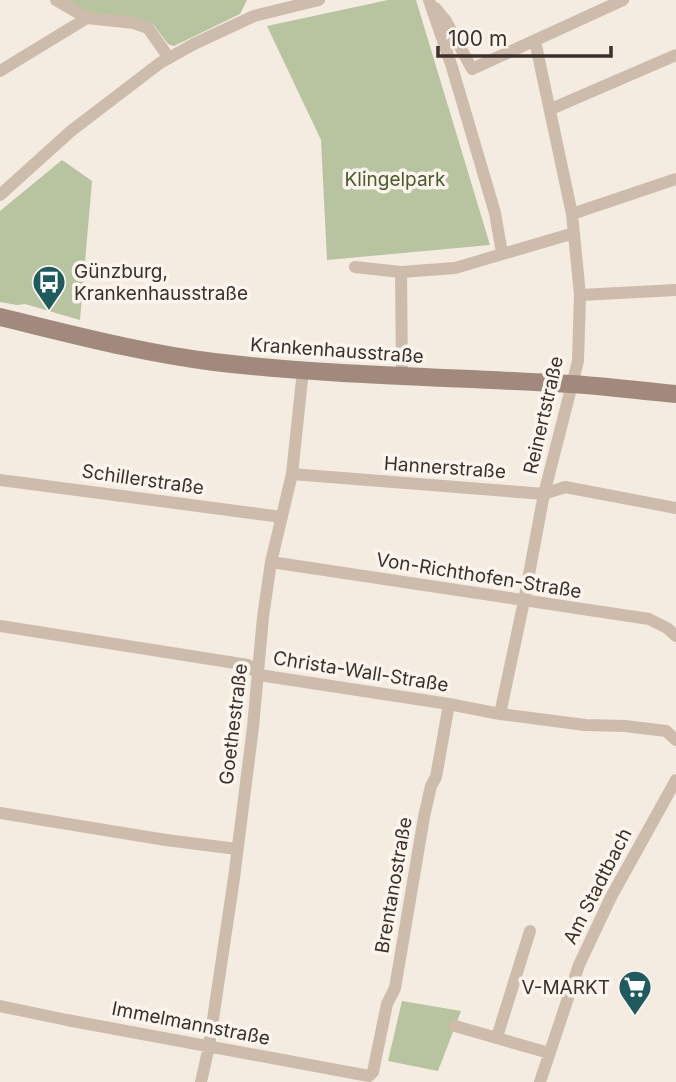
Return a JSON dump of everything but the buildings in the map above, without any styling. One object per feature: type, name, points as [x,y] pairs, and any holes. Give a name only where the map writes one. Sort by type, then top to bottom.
[{"type":"street","points":[[56,0],[87,18],[134,23],[148,29],[169,58]]},
{"type":"street","points":[[0,195],[71,131],[160,63],[254,16],[319,0]]},
{"type":"street","points":[[430,2],[446,22],[472,69],[623,0]]},
{"type":"street","points":[[430,2],[495,213],[502,253]]},
{"type":"street","points":[[0,71],[87,18]]},
{"type":"street","name":"Reinertstraße","points":[[500,714],[544,494],[578,361],[580,295],[572,214],[535,41]]},
{"type":"street","points":[[551,109],[676,55]]},
{"type":"street","points":[[572,214],[676,179]]},
{"type":"street","points":[[355,267],[401,272],[454,268],[574,233]]},
{"type":"street","points":[[401,272],[402,376]]},
{"type":"street","points":[[580,295],[676,290]]},
{"type":"street","name":"Krankenhausstraße","points":[[0,317],[131,349],[212,362],[303,370],[572,384],[676,394]]},
{"type":"street","name":"Goethestraße","points":[[201,1082],[209,1046],[237,849],[259,675],[263,617],[271,562],[292,474],[303,370]]},
{"type":"street","name":"Hannerstraße","points":[[292,474],[544,494],[565,487],[676,508]]},
{"type":"street","name":"Schillerstraße","points":[[0,480],[282,517]]},
{"type":"street","name":"Von-Richthofen-Straße","points":[[271,562],[649,619],[676,636]]},
{"type":"street","name":"Christa-Wall-Straße","points":[[0,626],[248,665],[259,675],[500,714],[585,725],[666,731],[676,740]]},
{"type":"street","name":"Brentanostraße","points":[[373,1072],[387,1004],[395,988],[424,817],[430,786],[436,777],[449,704]]},
{"type":"street","name":"Am Stadtbach","points":[[540,1082],[579,965],[611,897],[676,780]]},
{"type":"street","points":[[0,813],[237,849]]},
{"type":"street","points":[[497,1037],[530,931]]},
{"type":"street","name":"Immelmannstraße","points":[[0,1006],[369,1076],[373,1072]]},
{"type":"street","points":[[455,1026],[549,1053]]},
{"type":"green space","points":[[65,0],[247,0],[240,14],[174,46],[168,44],[153,24],[94,15]]},
{"type":"green space","name":"Klingelpark","points":[[388,0],[416,0],[490,245],[327,260],[321,140],[267,26]]},
{"type":"green space","points":[[62,160],[92,181],[80,320],[25,304],[0,302],[0,211]]},
{"type":"green space","points":[[402,1001],[461,1011],[438,1071],[388,1061]]},
{"type":"place","name":"Günzburg, Krankenhausstraße","points":[[49,312]]},
{"type":"place","name":"V-MARKT","points":[[635,1017]]}]
